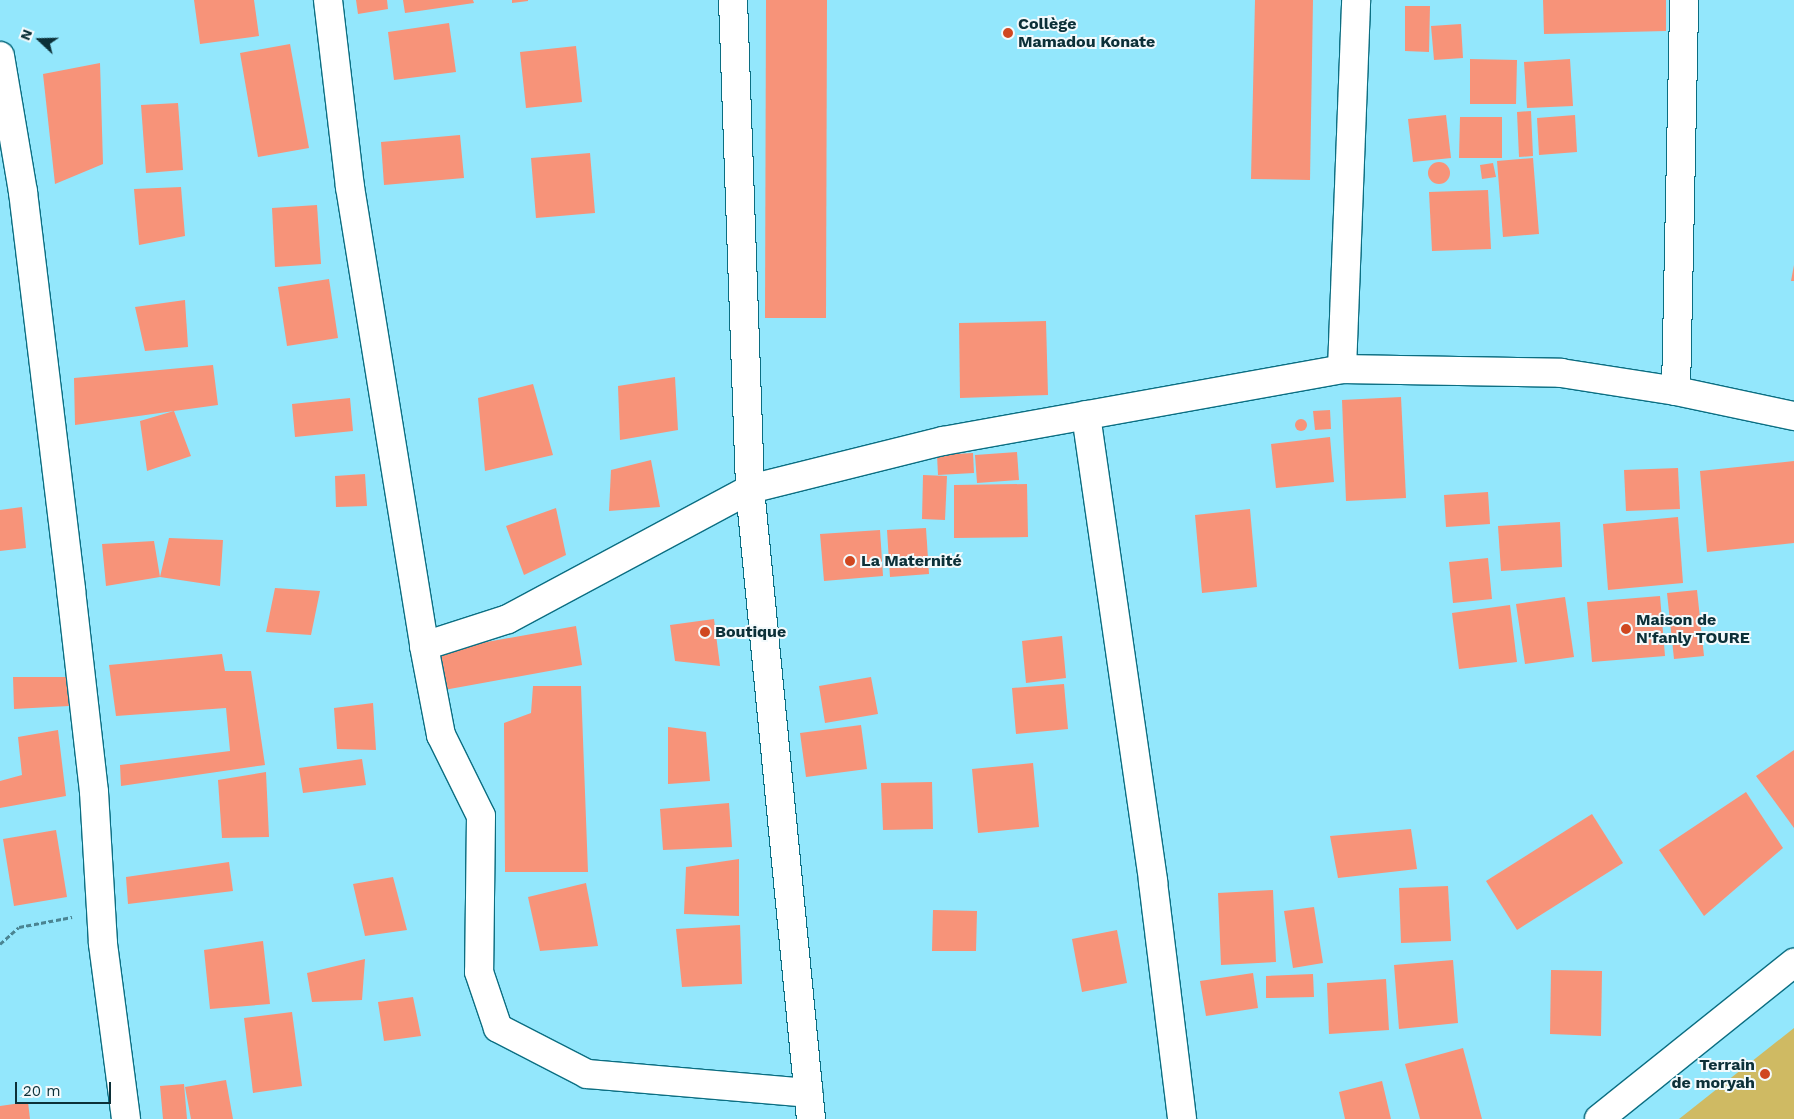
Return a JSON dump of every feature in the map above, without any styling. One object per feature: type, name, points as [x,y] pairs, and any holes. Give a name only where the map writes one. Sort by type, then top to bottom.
[{"type":"street","points":[[328,0],[350,187],[424,646],[441,735],[481,816],[479,972],[498,1028],[587,1074],[810,1106],[750,489],[733,0]]},
{"type":"street","points":[[1342,369],[1356,0]]},
{"type":"street","points":[[1676,391],[1684,0]]},
{"type":"street","points":[[0,56],[23,192],[70,581],[94,792],[101,912],[126,1119]]},
{"type":"street","points":[[424,646],[508,619],[750,489],[943,441],[1342,369],[1561,373],[1676,391],[1794,416]]},
{"type":"street","points":[[1086,415],[1152,872],[1182,1119]]},
{"type":"street","points":[[1599,1119],[1794,963]]},
{"type":"path","points":[[0,944],[20,927],[101,912]]},
{"type":"shaded area","name":"Terrain de moryah","points":[[1794,1028],[1794,1119],[1679,1119]]},
{"type":"building","points":[[194,0],[254,0],[259,36],[200,44]]},
{"type":"building","points":[[356,0],[387,0],[388,9],[358,14]]},
{"type":"building","points":[[403,0],[473,0],[474,3],[405,13]]},
{"type":"building","points":[[512,0],[528,0],[528,1],[512,3]]},
{"type":"building","points":[[766,0],[827,0],[826,318],[765,318]]},
{"type":"building","points":[[1255,0],[1313,0],[1310,180],[1251,179]]},
{"type":"building","points":[[1543,0],[1666,0],[1666,31],[1544,34]]},
{"type":"building","points":[[1405,6],[1430,6],[1429,52],[1405,51]]},
{"type":"building","points":[[449,23],[456,72],[394,80],[388,32]]},
{"type":"building","points":[[1461,24],[1463,58],[1434,60],[1431,26]]},
{"type":"building","points":[[290,44],[309,148],[258,157],[240,53]]},
{"type":"building","points":[[576,46],[582,102],[526,108],[520,52]]},
{"type":"building","points":[[1470,59],[1517,60],[1516,104],[1470,104]]},
{"type":"building","points":[[1570,59],[1573,106],[1527,108],[1524,62]]},
{"type":"building","points":[[100,63],[103,164],[55,184],[43,74]]},
{"type":"building","points":[[178,103],[183,170],[146,173],[141,105]]},
{"type":"building","points":[[1531,111],[1533,156],[1519,157],[1517,112]]},
{"type":"building","points":[[1446,115],[1451,158],[1413,162],[1408,119]]},
{"type":"building","points":[[1575,115],[1577,152],[1539,155],[1537,118]]},
{"type":"building","points":[[1460,117],[1502,117],[1502,158],[1459,158]]},
{"type":"building","points":[[460,135],[464,178],[384,185],[381,142]]},
{"type":"building","points":[[590,153],[595,213],[536,218],[531,158]]},
{"type":"building","points":[[1533,158],[1539,234],[1503,237],[1497,161]]},
{"type":"building","points":[[1439,162],[1447,165],[1450,173],[1447,181],[1439,184],[1431,181],[1428,173],[1431,165]]},
{"type":"building","points":[[1493,163],[1496,177],[1482,179],[1480,165]]},
{"type":"building","points":[[181,187],[185,236],[139,245],[134,189]]},
{"type":"building","points":[[1488,190],[1491,249],[1432,251],[1429,192]]},
{"type":"building","points":[[317,205],[321,264],[275,267],[272,208]]},
{"type":"building","points":[[1794,265],[1794,281],[1791,281]]},
{"type":"building","points":[[329,279],[338,338],[287,346],[278,287]]},
{"type":"building","points":[[185,300],[188,347],[145,351],[135,307]]},
{"type":"building","points":[[1046,321],[1048,395],[960,398],[959,323]]},
{"type":"building","points":[[213,365],[218,405],[75,425],[74,378]]},
{"type":"building","points":[[675,377],[678,430],[620,440],[618,386]]},
{"type":"building","points":[[533,384],[553,455],[485,471],[478,398]]},
{"type":"building","points":[[1401,397],[1406,498],[1346,501],[1342,400]]},
{"type":"building","points":[[350,398],[353,431],[295,437],[292,404]]},
{"type":"building","points":[[1330,410],[1331,429],[1315,430],[1313,411]]},
{"type":"building","points":[[174,411],[191,456],[147,471],[140,421]]},
{"type":"building","points":[[1303,419],[1306,420],[1306,430],[1299,431],[1296,430],[1295,423],[1296,420]]},
{"type":"building","points":[[1330,437],[1334,482],[1276,488],[1271,444]]},
{"type":"building","points":[[1017,452],[1019,480],[977,483],[975,455]]},
{"type":"building","points":[[973,453],[974,473],[938,475],[937,455]]},
{"type":"building","points":[[651,460],[660,507],[609,511],[611,470]]},
{"type":"building","points":[[1794,461],[1794,543],[1707,552],[1700,471]]},
{"type":"building","points":[[1678,468],[1680,509],[1626,511],[1624,470]]},
{"type":"building","points":[[365,474],[367,506],[336,507],[335,476]]},
{"type":"building","points":[[923,475],[947,476],[945,520],[922,519]]},
{"type":"building","points":[[1027,484],[1028,537],[954,538],[954,485]]},
{"type":"building","points":[[1488,492],[1490,524],[1446,527],[1444,495]]},
{"type":"building","points":[[22,507],[26,548],[0,551],[0,510]]},
{"type":"building","points":[[556,508],[566,555],[524,575],[506,526]]},
{"type":"building","points":[[1250,509],[1257,587],[1202,593],[1195,515]]},
{"type":"building","points":[[1678,517],[1683,583],[1608,590],[1603,524]]},
{"type":"building","points":[[1560,522],[1562,567],[1501,571],[1498,526]]},
{"type":"building","points":[[926,528],[929,574],[890,577],[887,530]]},
{"type":"building","points":[[880,530],[883,576],[824,581],[820,534]]},
{"type":"building","points":[[169,538],[223,540],[220,586],[160,577]]},
{"type":"building","points":[[154,541],[160,577],[106,586],[102,544]]},
{"type":"building","points":[[1488,558],[1492,599],[1453,603],[1449,562]]},
{"type":"building","points":[[275,588],[320,591],[311,635],[266,632]]},
{"type":"building","points":[[1697,590],[1704,656],[1674,659],[1667,593]]},
{"type":"building","name":"Maison de N'fanly TOURE","points":[[1660,596],[1665,656],[1592,662],[1587,602]]},
{"type":"building","points":[[1565,597],[1574,657],[1525,664],[1516,604]]},
{"type":"building","points":[[1510,605],[1517,662],[1459,669],[1452,613]]},
{"type":"building","points":[[714,619],[720,666],[675,661],[670,625]]},
{"type":"building","points":[[576,626],[582,665],[444,690],[437,651]]},
{"type":"building","points":[[1062,636],[1066,678],[1026,683],[1022,641]]},
{"type":"building","points":[[222,654],[225,671],[251,671],[265,765],[121,786],[120,765],[230,751],[226,708],[116,716],[109,665]]},
{"type":"building","points":[[13,677],[66,677],[69,706],[14,709]]},
{"type":"building","points":[[871,677],[878,714],[825,723],[819,686]]},
{"type":"building","points":[[1064,684],[1068,729],[1016,734],[1012,688]]},
{"type":"building","points":[[533,686],[581,686],[588,872],[505,872],[504,723],[531,713]]},
{"type":"building","points":[[373,703],[376,750],[337,749],[334,708]]},
{"type":"building","points":[[861,725],[867,769],[806,777],[800,733]]},
{"type":"building","points":[[668,727],[706,732],[710,781],[668,784]]},
{"type":"building","points":[[58,730],[66,796],[0,808],[0,781],[22,775],[18,737]]},
{"type":"building","points":[[1794,750],[1794,828],[1756,776]]},
{"type":"building","points":[[362,759],[366,785],[303,793],[299,768]]},
{"type":"building","points":[[1033,763],[1039,827],[978,833],[972,769]]},
{"type":"building","points":[[266,772],[269,837],[222,838],[218,780]]},
{"type":"building","points":[[932,782],[933,829],[883,830],[881,783]]},
{"type":"building","points":[[1746,792],[1783,848],[1704,916],[1659,850]]},
{"type":"building","points":[[729,803],[732,847],[663,850],[660,809]]},
{"type":"building","points":[[1592,814],[1623,863],[1517,930],[1486,881]]},
{"type":"building","points":[[1411,829],[1417,869],[1338,878],[1330,836]]},
{"type":"building","points":[[56,830],[67,897],[14,906],[3,839]]},
{"type":"building","points":[[739,859],[739,916],[684,914],[686,867]]},
{"type":"building","points":[[229,862],[233,891],[128,904],[126,877]]},
{"type":"building","points":[[393,877],[407,930],[365,936],[353,884]]},
{"type":"building","points":[[586,883],[598,946],[540,951],[528,897]]},
{"type":"building","points":[[1448,886],[1451,941],[1401,943],[1399,888]]},
{"type":"building","points":[[1273,890],[1276,962],[1221,965],[1218,893]]},
{"type":"building","points":[[1314,907],[1323,963],[1293,968],[1284,911]]},
{"type":"building","points":[[933,910],[977,911],[976,951],[932,951]]},
{"type":"building","points":[[740,925],[742,984],[682,987],[676,929]]},
{"type":"building","points":[[1117,930],[1127,983],[1082,992],[1072,939]]},
{"type":"building","points":[[263,941],[270,1004],[210,1009],[204,950]]},
{"type":"building","points":[[365,959],[362,1000],[312,1002],[307,973]]},
{"type":"building","points":[[1453,960],[1458,1023],[1399,1029],[1394,965]]},
{"type":"building","points":[[1551,970],[1602,971],[1601,1036],[1550,1034]]},
{"type":"building","points":[[1253,973],[1258,1008],[1206,1016],[1200,981]]},
{"type":"building","points":[[1313,974],[1314,997],[1266,998],[1266,976]]},
{"type":"building","points":[[1386,979],[1389,1030],[1329,1034],[1327,983]]},
{"type":"building","points":[[413,997],[421,1036],[384,1041],[378,1002]]},
{"type":"building","points":[[292,1012],[302,1086],[253,1093],[244,1018]]},
{"type":"building","points":[[1463,1048],[1482,1119],[1420,1119],[1405,1064]]},
{"type":"building","points":[[226,1080],[233,1119],[191,1119],[185,1087]]},
{"type":"building","points":[[1382,1081],[1391,1119],[1345,1119],[1339,1092]]},
{"type":"building","points":[[184,1084],[187,1119],[163,1119],[160,1086]]},
{"type":"building","points":[[28,1102],[30,1119],[0,1119],[0,1106]]},
{"type":"place","name":"Collège Mamadou Konate","points":[[1008,33]]},
{"type":"place","name":"La Maternité","points":[[850,561]]},
{"type":"place","name":"Maison de N'fanly TOURE","points":[[1626,629]]},
{"type":"place","name":"Boutique","points":[[705,632]]},
{"type":"place","name":"Terrain de moryah","points":[[1765,1074]]}]
